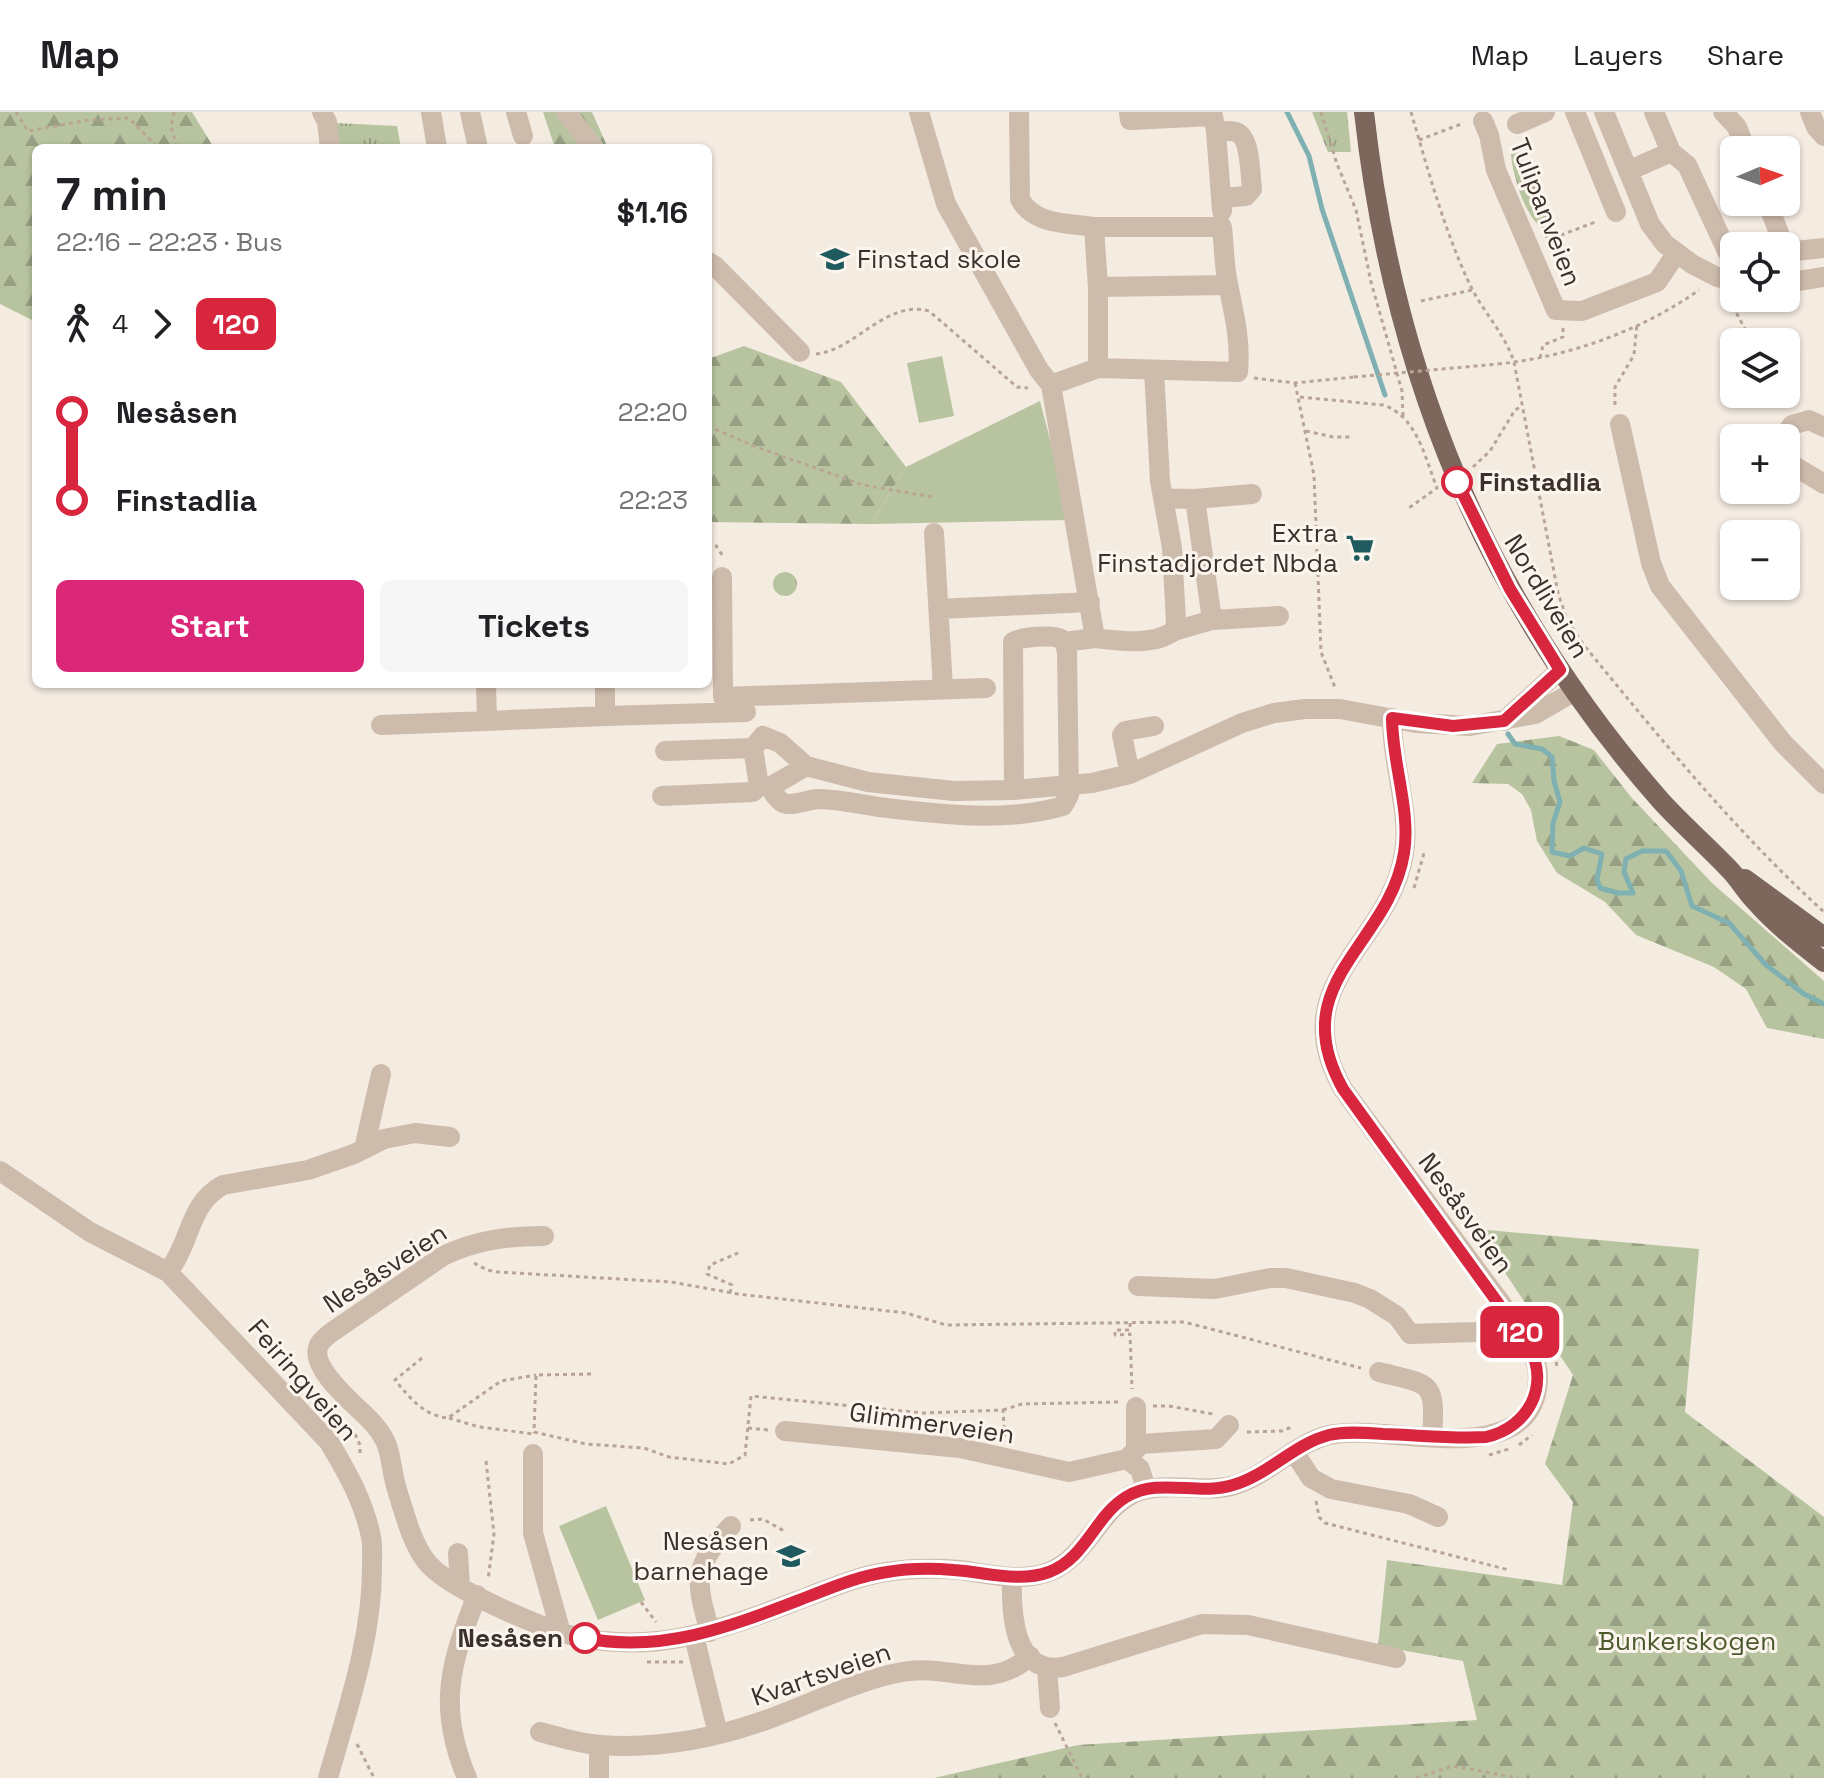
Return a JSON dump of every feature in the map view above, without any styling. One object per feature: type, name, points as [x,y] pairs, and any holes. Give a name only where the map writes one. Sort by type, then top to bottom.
[{"type":"main road","name":"Nordliveien","points":[[1364,112],[1382,234],[1423,391],[1455,475],[1493,558],[1560,670],[1661,800],[1731,871],[1757,904],[1824,962]]},
{"type":"main road","name":"Nordliveien","points":[[1731,871],[1767,893],[1824,937]]},
{"type":"street","points":[[322,112],[327,122],[330,144]]},
{"type":"street","points":[[431,112],[436,144]]},
{"type":"street","points":[[470,112],[477,144]]},
{"type":"street","points":[[516,112],[523,136]]},
{"type":"street","points":[[566,112],[591,144]]},
{"type":"street","points":[[919,112],[946,204],[1039,370],[1051,385],[1095,638]]},
{"type":"street","points":[[1019,112],[1020,199],[1034,216],[1094,227],[1222,227]]},
{"type":"street","points":[[1129,112],[1130,120],[1183,115],[1214,120],[1242,136],[1247,145],[1252,189],[1246,196],[1222,198]]},
{"type":"street","name":"Tulipanveien","points":[[1545,112],[1498,128],[1496,170],[1556,310],[1582,311],[1657,282],[1676,254]]},
{"type":"street","points":[[1575,112],[1616,212]]},
{"type":"street","points":[[1604,112],[1650,224],[1676,254],[1720,276]]},
{"type":"street","points":[[1654,112],[1671,152],[1687,165],[1720,236]]},
{"type":"street","points":[[1723,112],[1737,127],[1741,136]]},
{"type":"street","points":[[1810,112],[1824,136]]},
{"type":"street","points":[[1051,385],[1098,368],[1238,372],[1239,340],[1228,285],[1214,120]]},
{"type":"street","points":[[1628,171],[1671,152]]},
{"type":"street","points":[[1094,227],[1098,368]]},
{"type":"street","points":[[1800,249],[1824,248]]},
{"type":"street","points":[[712,264],[800,352]]},
{"type":"street","points":[[1800,281],[1824,277]]},
{"type":"street","points":[[1098,287],[1228,285]]},
{"type":"street","points":[[1154,370],[1163,498],[1175,575],[1174,631]]},
{"type":"street","points":[[1795,424],[1809,420],[1824,427]]},
{"type":"street","points":[[1620,424],[1651,563],[1660,586],[1783,743],[1824,784]]},
{"type":"street","points":[[1800,469],[1824,484]]},
{"type":"street","points":[[1163,498],[1195,499],[1252,494]]},
{"type":"street","points":[[1195,499],[1212,620]]},
{"type":"street","points":[[934,533],[943,689]]},
{"type":"street","points":[[722,577],[723,697],[741,704],[758,742],[765,787],[786,804],[818,799],[915,811],[1017,814],[1043,812],[1063,806],[1069,795],[1067,651],[1059,637],[1019,638],[1013,642],[1014,790]]},
{"type":"street","points":[[939,609],[1090,602]]},
{"type":"street","points":[[1064,642],[1095,638],[1130,642],[1168,636],[1174,631],[1212,620],[1279,616]]},
{"type":"street","points":[[1504,721],[1560,670]]},
{"type":"street","points":[[486,688],[487,721]]},
{"type":"street","points":[[605,688],[605,716]]},
{"type":"street","points":[[381,725],[605,716],[986,688]]},
{"type":"street","points":[[665,751],[758,742],[780,743],[806,766],[868,782],[954,791],[1014,790],[1092,783],[1130,774],[1242,723],[1274,713],[1340,709],[1453,726],[1504,721],[1535,714],[1575,691]]},
{"type":"street","name":"Nesåsveien","points":[[544,1236],[488,1240],[461,1247],[425,1266],[332,1332],[317,1351],[325,1373],[386,1438],[396,1487],[425,1560],[439,1574],[474,1593],[533,1623],[561,1633],[638,1644],[702,1634],[884,1572],[944,1569],[1012,1577],[1036,1576],[1064,1564],[1080,1550],[1112,1509],[1129,1495],[1146,1489],[1231,1486],[1249,1479],[1317,1439],[1342,1434],[1478,1437],[1496,1434],[1515,1424],[1528,1412],[1536,1394],[1536,1364],[1529,1346],[1343,1089],[1327,1055],[1324,1032],[1330,995],[1393,887],[1405,852],[1405,827],[1393,754],[1392,718]]},
{"type":"street","points":[[1130,774],[1122,735],[1125,731],[1154,726]]},
{"type":"street","points":[[662,796],[753,792],[806,766]]},
{"type":"street","points":[[364,1149],[381,1074]]},
{"type":"street","points":[[168,1272],[180,1257],[196,1211],[211,1191],[243,1179],[308,1170],[384,1139],[415,1133],[450,1137]]},
{"type":"street","name":"Feiringveien","points":[[0,1171],[90,1232],[168,1272],[329,1442],[348,1474],[362,1503],[372,1540],[372,1583],[365,1640],[328,1778]]},
{"type":"street","points":[[1138,1286],[1215,1289],[1270,1278],[1286,1278],[1370,1299],[1397,1316],[1410,1334],[1477,1332],[1488,1329],[1508,1315]]},
{"type":"street","points":[[1379,1372],[1423,1383],[1429,1388],[1434,1405],[1432,1436]]},
{"type":"street","points":[[1134,1398],[1132,1453],[1146,1489]]},
{"type":"street","name":"Glimmerveien","points":[[785,1431],[960,1448],[1069,1472],[1132,1453],[1141,1444],[1216,1439],[1229,1425]]},
{"type":"street","points":[[1294,1452],[1311,1478],[1331,1489],[1409,1504],[1438,1517]]},
{"type":"street","points":[[533,1454],[533,1533],[561,1633]]},
{"type":"street","points":[[718,1734],[702,1634],[700,1567],[709,1549],[731,1526]]},
{"type":"street","points":[[458,1553],[474,1593],[456,1672],[449,1724],[467,1778]]},
{"type":"street","points":[[1012,1577],[1015,1634],[1030,1656],[1047,1668],[1063,1667],[1202,1624],[1216,1623],[1248,1625],[1396,1658]]},
{"type":"street","name":"Kvartsveien","points":[[540,1732],[599,1745],[662,1744],[761,1722],[900,1673],[930,1669],[985,1677],[1009,1672],[1030,1656]]},
{"type":"street","points":[[1047,1668],[1050,1708]]},
{"type":"street","points":[[599,1745],[599,1778]]},
{"type":"path","points":[[16,112],[28,131],[89,120],[129,118]]},
{"type":"path","points":[[128,112],[129,118],[154,144]]},
{"type":"path","points":[[174,112],[171,126],[176,144]]},
{"type":"path","points":[[1321,112],[1337,164],[1356,210],[1371,282],[1402,391],[1403,417]]},
{"type":"path","points":[[1411,112],[1472,290],[1507,344],[1514,362],[1558,593],[1574,631],[1709,795],[1788,879],[1824,912]]},
{"type":"path","points":[[1419,140],[1472,120],[1498,128]]},
{"type":"path","points":[[1533,186],[1549,226],[1544,238]]},
{"type":"path","points":[[1544,238],[1556,237],[1616,212]]},
{"type":"path","points":[[1536,229],[1544,238]]},
{"type":"path","points":[[1238,372],[1247,377],[1295,383],[1540,358],[1573,350],[1637,324],[1720,282]]},
{"type":"path","points":[[1421,301],[1472,290]]},
{"type":"path","points":[[800,352],[823,353],[902,310],[915,308],[929,311],[1017,387],[1051,385]]},
{"type":"path","points":[[1540,358],[1543,345],[1563,337],[1556,310]]},
{"type":"path","points":[[1620,424],[1614,402],[1615,387],[1634,355],[1637,324]]},
{"type":"path","points":[[1295,383],[1316,492],[1321,652],[1339,697],[1340,709]]},
{"type":"path","points":[[1299,397],[1372,403],[1391,408],[1403,417],[1417,438],[1437,488],[1406,510]]},
{"type":"path","points":[[1455,475],[1484,458],[1515,410],[1522,406]]},
{"type":"path","points":[[712,428],[863,485],[933,497]]},
{"type":"path","points":[[1306,431],[1333,437],[1353,437]]},
{"type":"path","points":[[712,544],[724,554],[722,577]]},
{"type":"path","points":[[1410,896],[1422,869],[1425,843]]},
{"type":"path","points":[[461,1247],[480,1267],[498,1272],[671,1282],[730,1293],[906,1313],[946,1325],[1184,1322],[1379,1372]]},
{"type":"path","points":[[730,1293],[732,1285],[707,1274],[710,1265],[738,1253]]},
{"type":"path","points":[[1535,1319],[1552,1344],[1557,1369]]},
{"type":"path","points":[[1129,1322],[1130,1330],[1115,1330],[1115,1335],[1130,1334],[1134,1398]]},
{"type":"path","points":[[422,1358],[395,1380],[430,1415],[479,1427],[534,1432],[586,1444],[644,1448],[669,1457],[729,1464],[745,1455],[751,1396],[923,1413],[1003,1410],[1006,1457]]},
{"type":"path","points":[[448,1418],[501,1381],[536,1375],[591,1374]]},
{"type":"path","points":[[533,1454],[536,1375]]},
{"type":"path","points":[[348,1474],[359,1466],[360,1455],[356,1435],[349,1425]]},
{"type":"path","points":[[1479,1455],[1508,1450],[1535,1432]]},
{"type":"path","points":[[474,1593],[494,1534],[486,1461]]},
{"type":"path","points":[[1311,1478],[1319,1517],[1325,1523],[1509,1570]]},
{"type":"path","points":[[731,1526],[763,1519],[784,1531]]},
{"type":"path","points":[[1050,1708],[1082,1778]]},
{"type":"path","points":[[347,1710],[354,1726],[357,1747],[374,1778]]},
{"type":"path","points":[[1416,1778],[1453,1766],[1518,1778]]},
{"type":"green space","points":[[0,112],[192,112],[212,144],[32,144],[32,320],[0,304]]},
{"type":"green space","points":[[543,112],[592,112],[606,144],[554,144]]},
{"type":"green space","points":[[1312,112],[1347,112],[1351,152],[1328,152]]},
{"type":"green space","points":[[335,123],[397,126],[400,144],[335,144]]},
{"type":"green space","points":[[1519,153],[1548,227],[1546,230],[1533,218],[1522,197],[1512,163],[1511,154]]},
{"type":"green space","points":[[744,346],[841,382],[906,467],[871,524],[712,522],[712,358]]},
{"type":"green space","points":[[942,356],[954,416],[919,423],[907,363]]},
{"type":"green space","points":[[1040,401],[1071,520],[871,524],[906,467]]},
{"type":"green space","points":[[785,572],[796,579],[797,584],[790,595],[785,596],[774,589],[773,584],[780,573]]},
{"type":"green space","points":[[1559,736],[1594,750],[1631,797],[1712,883],[1824,981],[1824,1039],[1767,1028],[1746,989],[1714,967],[1636,935],[1605,902],[1557,873],[1537,841],[1531,810],[1522,794],[1508,784],[1472,783],[1497,744]]},
{"type":"green space","name":"Bunkerskogen","points":[[1476,1229],[1699,1249],[1685,1412],[1824,1517],[1824,1778],[934,1778],[1078,1745],[1477,1720],[1463,1661],[1378,1646],[1387,1560],[1562,1585],[1573,1502],[1545,1464],[1573,1375]]},
{"type":"green space","points":[[606,1506],[645,1600],[598,1620],[559,1526]]},
{"type":"waterway","points":[[1287,112],[1309,156],[1322,209],[1385,395]]},
{"type":"waterway","points":[[1508,734],[1515,744],[1542,749],[1552,757],[1560,802],[1553,823],[1552,852],[1570,856],[1584,848],[1602,854],[1597,879],[1600,888],[1633,893],[1624,872],[1626,859],[1642,851],[1666,851],[1681,871],[1692,906],[1729,923],[1766,965],[1804,994],[1824,1004]]},
{"type":"bus line","name":"120","points":[[585,1638],[638,1644],[681,1639],[729,1626],[845,1583],[884,1572],[929,1568],[1012,1577],[1036,1576],[1055,1570],[1072,1558],[1112,1509],[1138,1491],[1154,1487],[1231,1486],[1249,1479],[1307,1444],[1330,1435],[1486,1437],[1507,1430],[1528,1412],[1536,1394],[1537,1378],[1536,1364],[1529,1346],[1343,1089],[1331,1068],[1324,1032],[1327,1007],[1336,980],[1386,900],[1405,852],[1405,827],[1393,754],[1392,718],[1453,726],[1504,721],[1560,670],[1510,589],[1457,482]]},
{"type":"place","name":"Finstad skole","points":[[835,259]]},
{"type":"place","name":"Finstadlia","points":[[1457,482]]},
{"type":"place","name":"Extra Finstadjordet Nbda","points":[[1360,548]]},
{"type":"place","name":"Nesåsen barnehage","points":[[791,1556]]},
{"type":"place","name":"Nesåsen","points":[[585,1638]]}]
